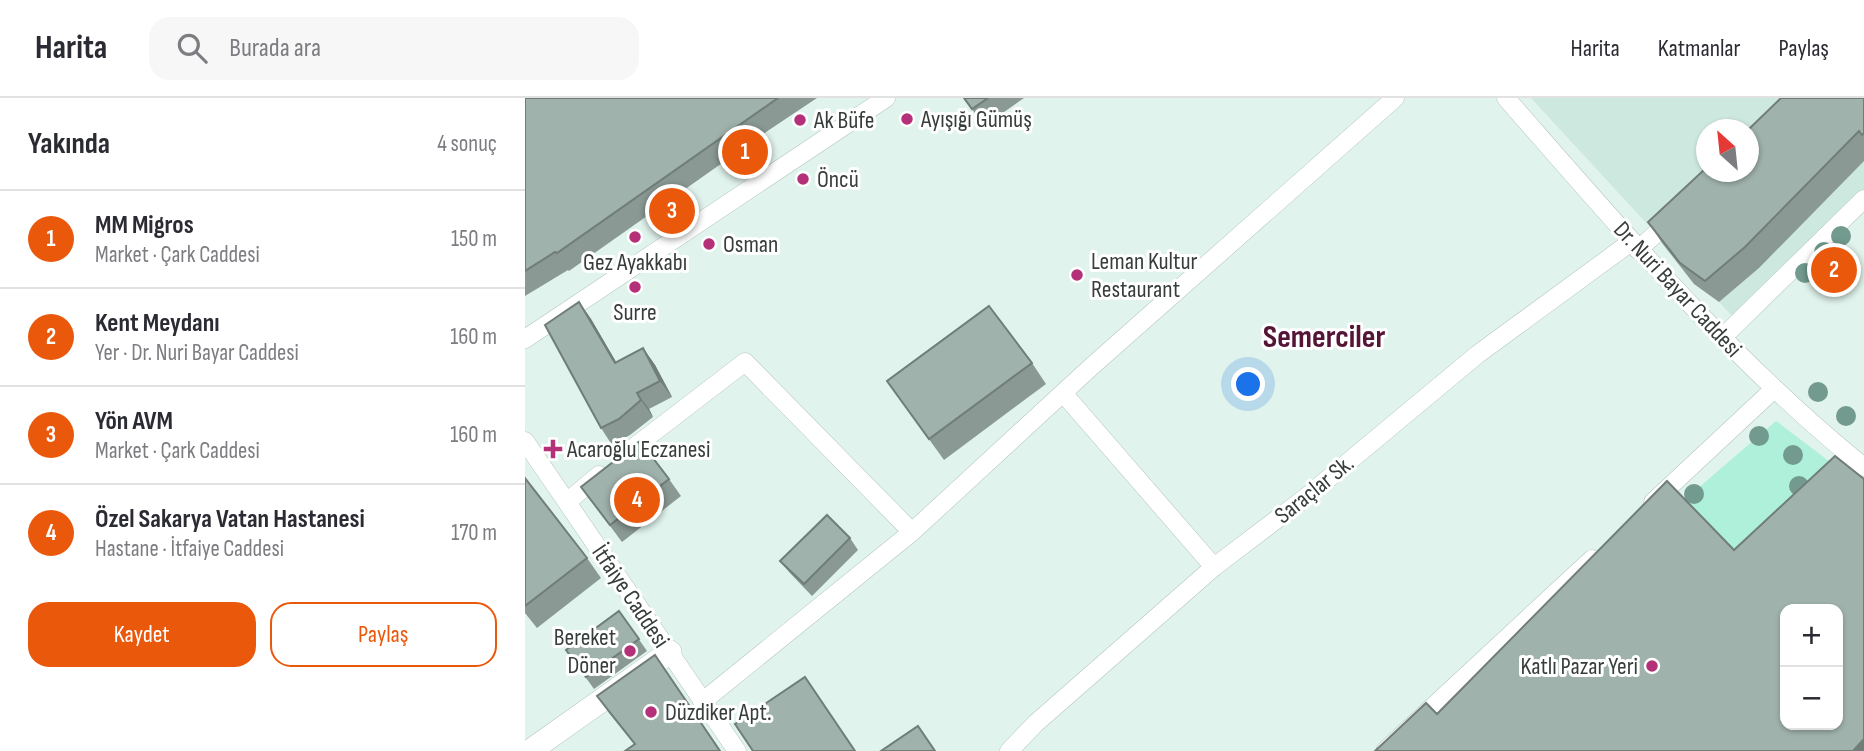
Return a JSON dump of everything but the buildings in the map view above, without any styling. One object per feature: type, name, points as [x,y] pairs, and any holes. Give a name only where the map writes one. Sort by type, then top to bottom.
[{"type":"street","points":[[525,339],[886,98]]},
{"type":"street","points":[[702,702],[912,532],[1063,393],[1395,98]]},
{"type":"street","name":"Dr. Nuri Bayar Caddesi","points":[[1506,98],[1635,246],[1773,390],[1864,467]]},
{"type":"street","points":[[1723,337],[1864,199]]},
{"type":"street","name":"Saraçlar Sk.","points":[[1009,751],[1036,723],[1214,567],[1305,498],[1504,333],[1635,246],[1685,206]]},
{"type":"street","points":[[567,502],[657,428],[745,362],[912,532]]},
{"type":"street","points":[[1637,517],[1773,390]]},
{"type":"street","points":[[1063,393],[1214,567]]},
{"type":"street","name":"İtfaiye Caddesi","points":[[525,441],[737,751]]},
{"type":"street","points":[[1385,751],[1607,545]]},
{"type":"street","points":[[530,751],[670,652]]},
{"type":"shaded area","points":[[1531,98],[1864,98],[1864,212],[1744,329]]},
{"type":"green space","points":[[1776,421],[1850,477],[1748,570],[1682,502]]},
{"type":"place","name":"Ayışığı Gümüş","points":[[907,119]]},
{"type":"place","name":"Ak Büfe","points":[[800,120]]},
{"type":"place","name":"MM Migros","points":[[745,152]]},
{"type":"place","name":"Öncü","points":[[803,179]]},
{"type":"place","name":"Yön AVM","points":[[672,211]]},
{"type":"place","name":"Gez Ayakkabı","points":[[635,237]]},
{"type":"place","name":"Osman","points":[[709,244]]},
{"type":"place","name":"Kent Meydanı","points":[[1834,270]]},
{"type":"place","name":"Leman Kultur Restaurant","points":[[1077,275]]},
{"type":"place","name":"Surre","points":[[635,287]]},
{"type":"place","name":"Acaroğlu Eczanesi","points":[[553,449]]},
{"type":"place","name":"Özel Sakarya Vatan Hastanesi","points":[[637,500]]},
{"type":"place","name":"Bereket Döner","points":[[630,651]]},
{"type":"place","name":"Katlı Pazar Yeri","points":[[1652,666]]},
{"type":"place","name":"Düzdiker Apt.","points":[[651,712]]},
{"type":"district","name":"Semerciler","points":[[1324,336]]}]
